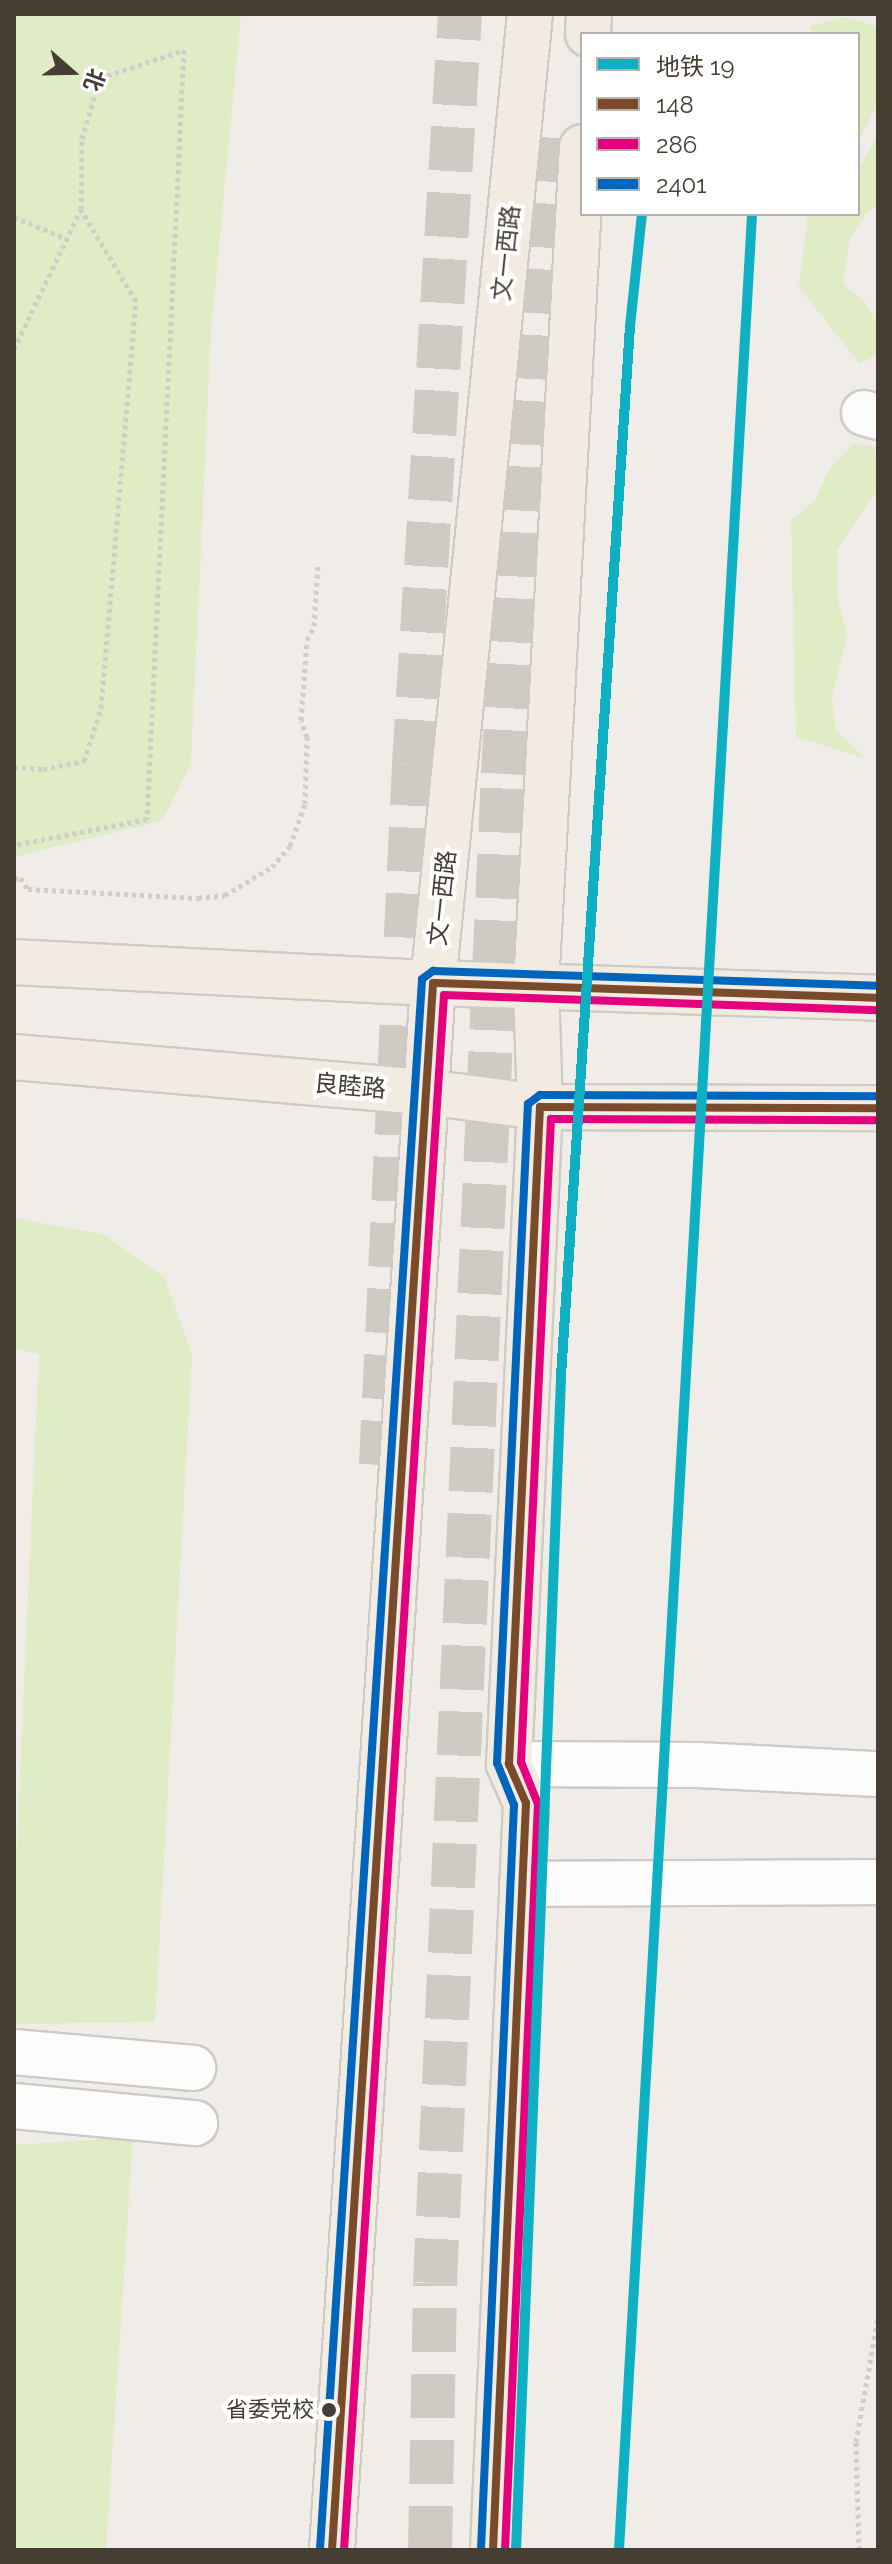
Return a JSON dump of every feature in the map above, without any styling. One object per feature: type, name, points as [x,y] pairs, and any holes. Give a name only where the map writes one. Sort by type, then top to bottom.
[{"type":"main road","name":"文一西路","points":[[332,2550],[433,983],[530,14]]},
{"type":"main road","points":[[493,2550],[526,1803],[509,1764],[540,1107],[536,986],[580,183]]},
{"type":"main road","points":[[14,962],[433,983],[878,998]]},
{"type":"main road","name":"良睦路","points":[[14,1057],[426,1092],[540,1107],[878,1108]]},
{"type":"lane","points":[[509,1764],[698,1765],[878,1774]]},
{"type":"lane","points":[[522,1884],[878,1882]]},
{"type":"lane","points":[[14,2052],[193,2068]]},
{"type":"lane","points":[[14,2106],[195,2123]]},
{"type":"path","points":[[14,349],[81,209],[82,139],[100,78],[184,50],[147,819],[14,845]]},
{"type":"path","points":[[14,767],[43,769],[84,761],[101,708],[136,301],[81,209]]},
{"type":"path","points":[[14,217],[67,239]]},
{"type":"path","points":[[14,878],[20,878],[28,889],[198,898],[225,895],[272,867],[290,846],[305,804],[307,737],[301,720],[307,640],[314,626],[318,564]]},
{"type":"path","points":[[859,2550],[856,2442],[878,2317]]},
{"type":"green space","points":[[19,14],[241,14],[211,332],[191,763],[162,821],[14,857],[14,25]]},
{"type":"green space","points":[[845,17],[878,27],[878,102],[860,138],[860,32],[812,32],[810,26]]},
{"type":"green space","points":[[878,133],[878,207],[868,211],[850,238],[843,283],[867,305],[878,328],[878,354],[860,364],[799,287],[808,216],[860,216],[860,168]]},
{"type":"green space","points":[[853,444],[875,446],[878,489],[837,550],[837,596],[847,635],[832,696],[836,731],[865,758],[796,737],[791,521],[814,501],[830,468]]},
{"type":"green space","points":[[14,1218],[103,1234],[165,1278],[192,1355],[155,2022],[14,2024],[14,1908],[39,1354],[14,1348]]},
{"type":"green space","points":[[133,2137],[106,2550],[14,2550],[14,2145]]},
{"type":"tunnel","points":[[381,1465],[414,764],[460,14]]},
{"type":"tunnel","points":[[430,2550],[435,2283],[503,774],[539,123]]},
{"type":"metro line","name":"19","points":[[516,2550],[561,1376],[630,326],[642,216]]},
{"type":"metro line","name":"19","points":[[619,2550],[752,216]]},
{"type":"transit line","name":"2401","points":[[320,2549],[422,979],[433,971],[878,986]]},
{"type":"transit line","name":"148","points":[[433,983],[878,998]]},
{"type":"transit line","name":"148","points":[[332,2550],[433,983]]},
{"type":"transit line","name":"286","points":[[344,2550],[444,995],[878,1010]]},
{"type":"transit line","name":"2401","points":[[481,2549],[514,1805],[497,1763],[528,1104],[540,1095],[878,1096]]},
{"type":"transit line","name":"148","points":[[540,1107],[878,1108]]},
{"type":"transit line","name":"148","points":[[493,2550],[526,1803],[509,1764],[540,1107]]},
{"type":"transit line","name":"286","points":[[505,2550],[538,1804],[521,1762],[551,1119],[878,1120]]},
{"type":"place","name":"省委党校","points":[[329,2410]]}]
